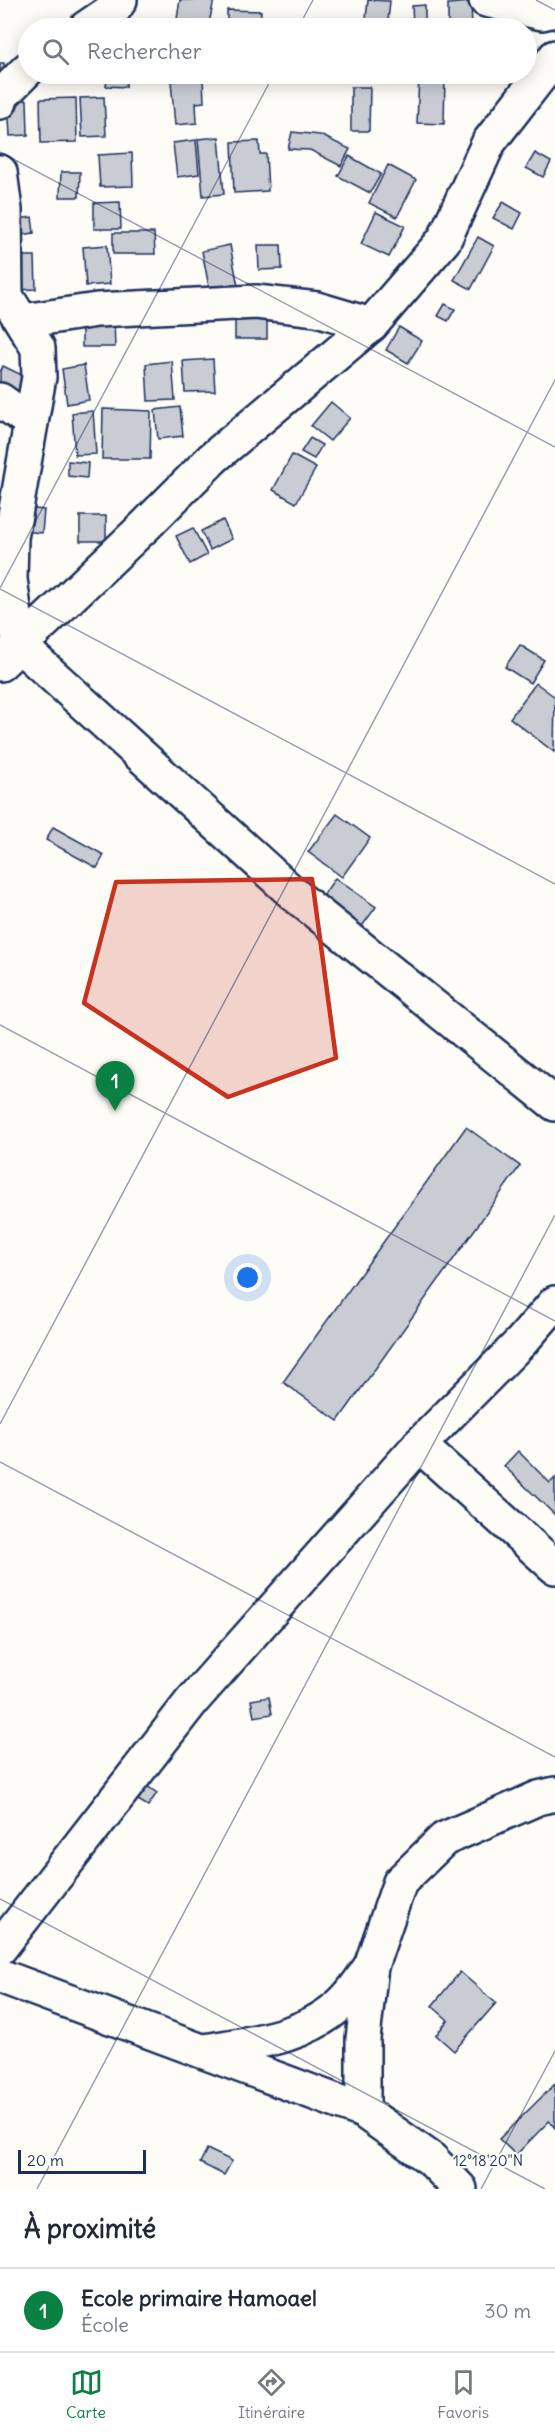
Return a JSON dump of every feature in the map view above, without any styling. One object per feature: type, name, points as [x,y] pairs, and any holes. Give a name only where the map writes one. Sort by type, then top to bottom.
[{"type":"street","points":[[101,18],[114,9],[120,0]]},
{"type":"street","points":[[486,0],[542,13],[555,10]]},
{"type":"street","points":[[537,80],[555,57]]},
{"type":"street","points":[[0,102],[2,95],[18,79]]},
{"type":"street","points":[[10,654],[213,458],[371,325],[444,240],[489,142],[534,84]]},
{"type":"street","points":[[0,172],[6,296],[38,348],[39,359],[39,377],[11,538],[10,654],[296,896],[555,1104]]},
{"type":"street","points":[[23,321],[97,310],[256,302],[317,309],[371,325]]},
{"type":"street","points":[[0,400],[31,422]]},
{"type":"street","points":[[0,1948],[192,1701],[419,1445],[522,1341],[555,1304]]},
{"type":"street","points":[[419,1445],[555,1567]]},
{"type":"street","points":[[363,2111],[363,2039],[371,1966],[400,1882],[444,1839],[538,1798],[555,1794]]},
{"type":"street","points":[[203,2052],[250,2044],[306,2029],[346,2000],[371,1966]]},
{"type":"street","points":[[0,1976],[363,2111],[431,2159],[460,2189]]},
{"type":"highlighted area","points":[[312,879],[336,1058],[228,1097],[84,1003],[116,882]]},
{"type":"building","points":[[180,0],[214,0],[210,18],[177,18]]},
{"type":"building","points":[[368,0],[390,1],[388,18],[366,18]]},
{"type":"building","points":[[471,2],[472,18],[448,18],[448,4]]},
{"type":"building","points":[[425,5],[425,18],[413,18],[412,6]]},
{"type":"building","points":[[227,10],[261,11],[261,18],[227,18]]},
{"type":"building","points":[[0,63],[4,63],[5,76],[0,76]]},
{"type":"building","points":[[106,84],[126,84],[126,87],[106,86]]},
{"type":"building","points":[[171,84],[203,84],[204,102],[196,103],[197,123],[175,125]]},
{"type":"building","points":[[419,84],[445,84],[444,124],[417,123]]},
{"type":"building","points":[[351,87],[370,87],[369,131],[351,131]]},
{"type":"building","points":[[104,97],[106,136],[82,137],[80,98]]},
{"type":"building","points":[[76,98],[77,142],[41,143],[40,99]]},
{"type":"building","points":[[27,100],[28,135],[10,136],[8,101]]},
{"type":"building","points":[[292,132],[320,135],[350,149],[341,166],[310,150],[288,149]]},
{"type":"building","points":[[219,137],[224,194],[203,196],[198,139]]},
{"type":"building","points":[[196,140],[199,174],[177,177],[173,143]]},
{"type":"building","points":[[259,141],[260,154],[266,154],[268,191],[234,193],[232,142]]},
{"type":"building","points":[[132,153],[133,186],[100,187],[98,155]]},
{"type":"building","points":[[535,153],[551,162],[543,177],[526,168]]},
{"type":"building","points":[[349,156],[381,174],[370,193],[338,176]]},
{"type":"building","points":[[388,165],[416,180],[397,217],[369,203]]},
{"type":"building","points":[[61,172],[80,172],[79,197],[60,197]]},
{"type":"building","points":[[120,202],[121,229],[94,229],[94,203]]},
{"type":"building","points":[[503,202],[522,213],[514,229],[493,218]]},
{"type":"building","points":[[376,212],[405,226],[389,257],[361,244]]},
{"type":"building","points":[[32,217],[34,233],[21,235],[19,219]]},
{"type":"building","points":[[113,233],[154,233],[155,254],[113,254]]},
{"type":"building","points":[[478,237],[494,246],[471,289],[454,280]]},
{"type":"building","points":[[107,245],[110,284],[86,286],[83,247]]},
{"type":"building","points":[[230,245],[238,286],[210,292],[202,251]]},
{"type":"building","points":[[258,245],[281,245],[282,269],[259,270]]},
{"type":"building","points":[[15,256],[35,256],[36,289],[16,290]]},
{"type":"building","points":[[445,304],[455,309],[448,321],[438,316]]},
{"type":"building","points":[[235,316],[267,317],[267,339],[235,339]]},
{"type":"building","points":[[82,322],[114,322],[115,347],[82,347]]},
{"type":"building","points":[[399,327],[422,341],[408,363],[386,350]]},
{"type":"building","points":[[213,359],[215,391],[185,392],[183,361]]},
{"type":"building","points":[[172,361],[175,400],[148,401],[146,364]]},
{"type":"building","points":[[84,365],[89,400],[67,404],[62,369]]},
{"type":"building","points":[[3,366],[26,377],[17,396],[0,387],[0,372]]},
{"type":"building","points":[[331,402],[350,418],[330,441],[311,426]]},
{"type":"building","points":[[180,407],[183,436],[158,439],[155,410]]},
{"type":"building","points":[[103,409],[151,411],[150,459],[102,459]]},
{"type":"building","points":[[93,411],[96,454],[75,455],[72,413]]},
{"type":"building","points":[[310,438],[322,445],[314,459],[301,452]]},
{"type":"building","points":[[292,455],[316,468],[296,503],[273,490]]},
{"type":"building","points":[[68,461],[88,463],[87,478],[68,476]]},
{"type":"building","points":[[25,508],[44,510],[42,533],[22,531]]},
{"type":"building","points":[[80,516],[106,516],[106,541],[80,541]]},
{"type":"building","points":[[223,520],[232,539],[210,550],[201,531]]},
{"type":"building","points":[[193,528],[207,555],[190,564],[176,536]]},
{"type":"building","points":[[520,645],[544,660],[530,683],[505,667]]},
{"type":"building","points":[[536,683],[555,697],[554,752],[510,718]]},
{"type":"building","points":[[337,814],[370,838],[342,877],[308,852]]},
{"type":"building","points":[[53,827],[104,855],[97,868],[46,840]]},
{"type":"building","points":[[335,878],[376,907],[360,929],[320,900]]},
{"type":"building","points":[[466,1127],[520,1166],[338,1421],[283,1382]]},
{"type":"building","points":[[518,1451],[550,1483],[555,1478],[555,1515],[504,1466]]},
{"type":"building","points":[[269,1697],[272,1714],[254,1717],[251,1700]]},
{"type":"building","points":[[147,1786],[157,1793],[148,1806],[138,1800]]},
{"type":"building","points":[[460,1972],[496,2003],[454,2051],[436,2035],[448,2020],[432,2006]]},
{"type":"building","points":[[555,2084],[555,2128],[549,2121],[516,2155],[499,2139]]},
{"type":"building","points":[[207,2149],[232,2161],[224,2175],[200,2163]]},
{"type":"place","name":"Ecole primaire Hamoael","points":[[115,1111]]}]
